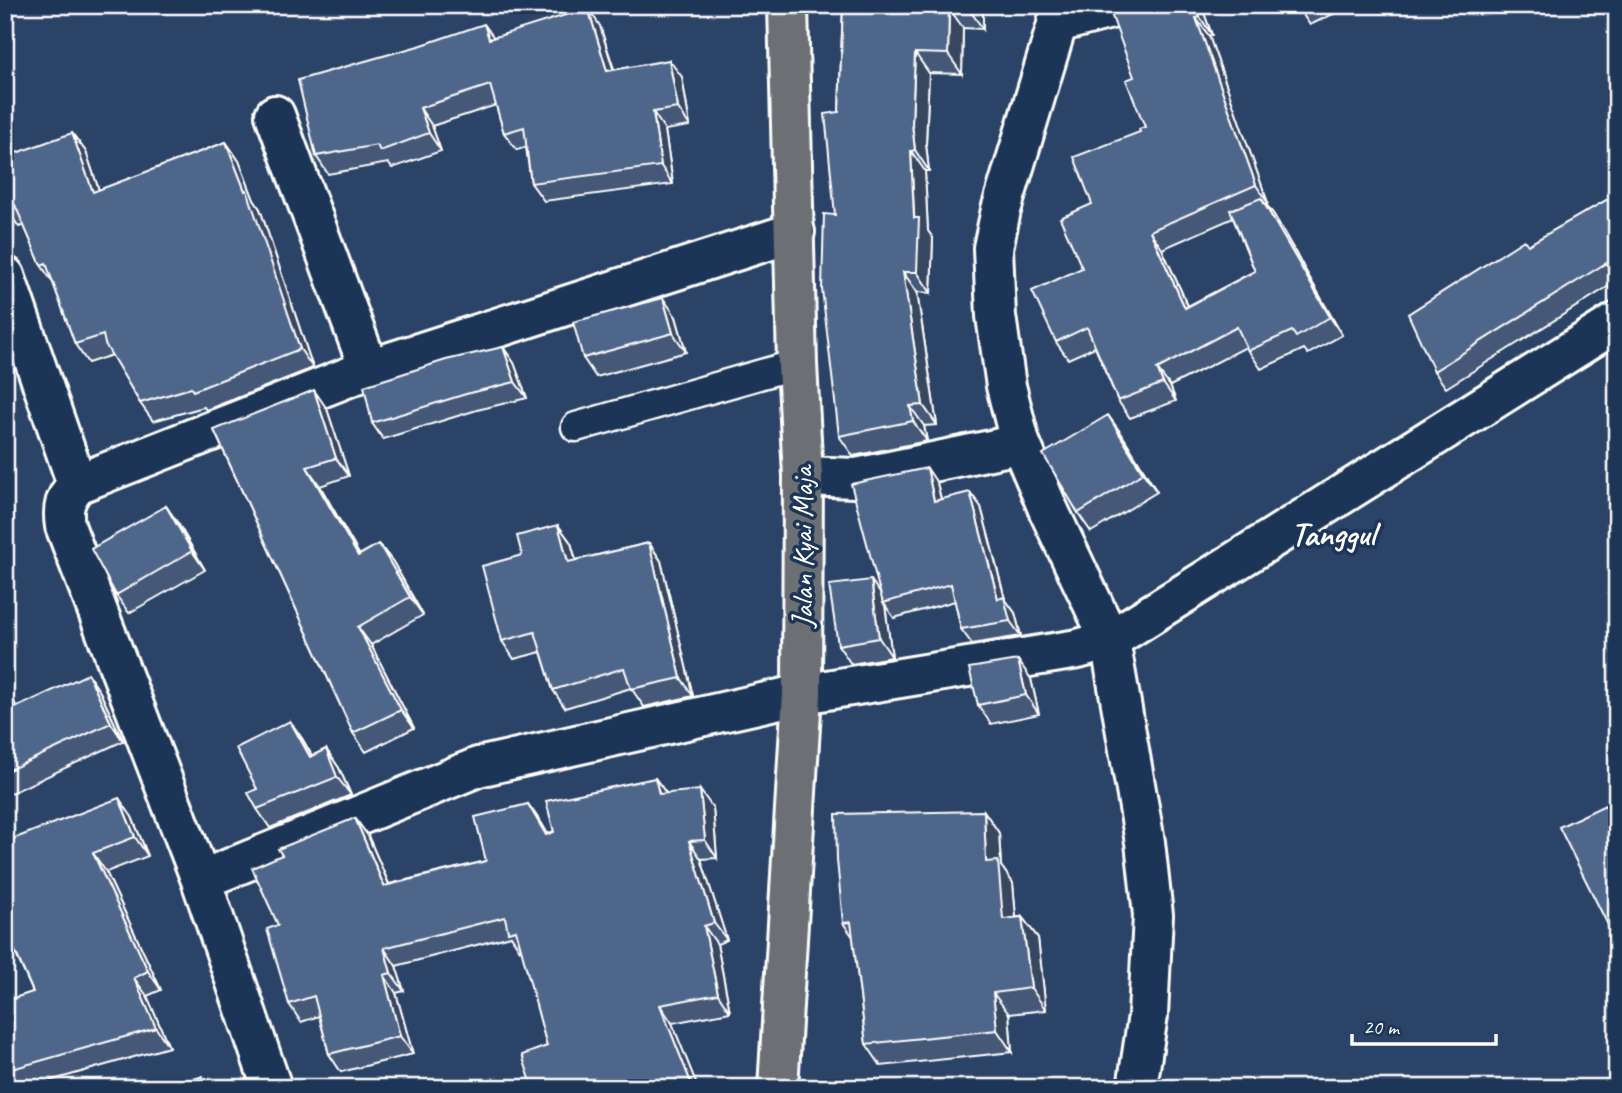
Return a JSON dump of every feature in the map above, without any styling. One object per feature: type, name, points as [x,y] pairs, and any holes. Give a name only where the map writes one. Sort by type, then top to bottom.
[{"type":"main road","name":"Jalan Kyai Maja","points":[[778,1088],[802,694],[803,476],[797,364],[788,5]]},
{"type":"street","points":[[995,448],[1006,386],[996,316],[993,248],[1001,210],[1060,14],[1126,5]]},
{"type":"street","points":[[275,116],[369,369]]},
{"type":"street","points":[[272,1088],[201,880],[65,526],[62,509],[68,494],[77,484],[369,369],[795,232]]},
{"type":"street","points":[[5,276],[77,484]]},
{"type":"street","points":[[201,880],[478,767],[802,694],[1094,644],[1617,322]]},
{"type":"street","points":[[803,476],[856,478],[995,448]]},
{"type":"street","points":[[995,448],[1048,509],[1094,644],[1144,842],[1153,915],[1148,1015],[1137,1088]]},
{"type":"lane","points":[[576,426],[797,364]]},
{"type":"building","points":[[843,5],[969,5],[969,9],[949,8],[948,54],[915,53],[912,124],[915,150],[911,151],[914,218],[919,218],[917,272],[903,272],[923,405],[910,406],[913,421],[839,436],[822,289],[824,214],[835,215],[825,114],[839,112]]},
{"type":"building","points":[[1124,5],[1195,5],[1200,17],[1196,18],[1256,185],[1150,231],[1185,308],[1255,271],[1230,210],[1261,198],[1330,317],[1296,337],[1292,331],[1248,351],[1237,327],[1157,369],[1163,383],[1118,401],[1087,327],[1056,342],[1032,291],[1082,268],[1060,218],[1092,204],[1074,157],[1140,132],[1139,129],[1145,127],[1126,80],[1134,77],[1110,11]]},
{"type":"building","points":[[588,8],[607,71],[669,60],[678,108],[653,112],[661,166],[531,183],[524,127],[504,133],[490,85],[420,108],[429,133],[380,151],[377,145],[316,156],[298,80],[422,45],[484,24],[489,39]]},
{"type":"building","points":[[72,133],[93,192],[226,142],[245,191],[247,190],[300,349],[193,391],[191,388],[140,403],[105,344],[103,335],[75,344],[46,263],[41,265],[15,205],[5,206],[5,157]]},
{"type":"building","points":[[1617,194],[1617,276],[1615,277],[1606,263],[1434,371],[1408,314],[1524,240],[1528,245]]},
{"type":"building","points":[[663,298],[673,333],[583,358],[573,322]]},
{"type":"building","points":[[503,347],[515,382],[372,423],[364,386],[446,360]]},
{"type":"building","points":[[314,390],[336,458],[307,467],[358,556],[379,544],[410,597],[358,627],[401,710],[353,733],[214,430]]},
{"type":"building","points":[[1108,415],[1143,473],[1078,513],[1043,454]]},
{"type":"building","points":[[927,468],[934,501],[970,492],[998,599],[1004,597],[1010,621],[961,629],[951,584],[883,603],[851,484]]},
{"type":"building","points":[[166,506],[192,551],[116,595],[91,549]]},
{"type":"building","points":[[558,525],[568,562],[649,543],[681,678],[631,689],[624,668],[553,690],[535,632],[502,641],[482,566],[522,555],[517,536]]},
{"type":"building","points":[[871,580],[879,638],[838,645],[829,585]]},
{"type":"building","points":[[1018,660],[1026,695],[978,705],[969,668]]},
{"type":"building","points":[[88,674],[111,723],[5,772],[5,693],[13,709]]},
{"type":"building","points":[[290,721],[310,757],[326,749],[337,777],[257,809],[248,793],[257,789],[236,748]]},
{"type":"building","points":[[655,778],[659,794],[700,790],[705,840],[689,841],[714,923],[704,926],[718,994],[660,1005],[693,1088],[533,1088],[522,1055],[547,1046],[516,930],[508,932],[505,917],[384,948],[391,973],[384,975],[400,1036],[329,1054],[314,996],[289,1004],[267,929],[278,925],[252,868],[282,855],[278,849],[355,818],[384,886],[486,861],[475,817],[528,804],[546,835],[554,832],[546,801]]},
{"type":"building","points":[[119,798],[135,837],[93,853],[148,971],[134,978],[156,1028],[5,1071],[5,1001],[33,992],[5,928],[5,842]]},
{"type":"building","points":[[1605,805],[1617,829],[1617,943],[1559,827]]},
{"type":"building","points":[[984,811],[986,862],[998,861],[1003,919],[1022,917],[1031,988],[993,993],[997,1030],[866,1044],[851,922],[843,923],[836,814]]},
{"type":"building","points":[[202,1076],[205,1088],[172,1088]]},
{"type":"district","name":"Tanggul","points":[[1333,533]]}]
